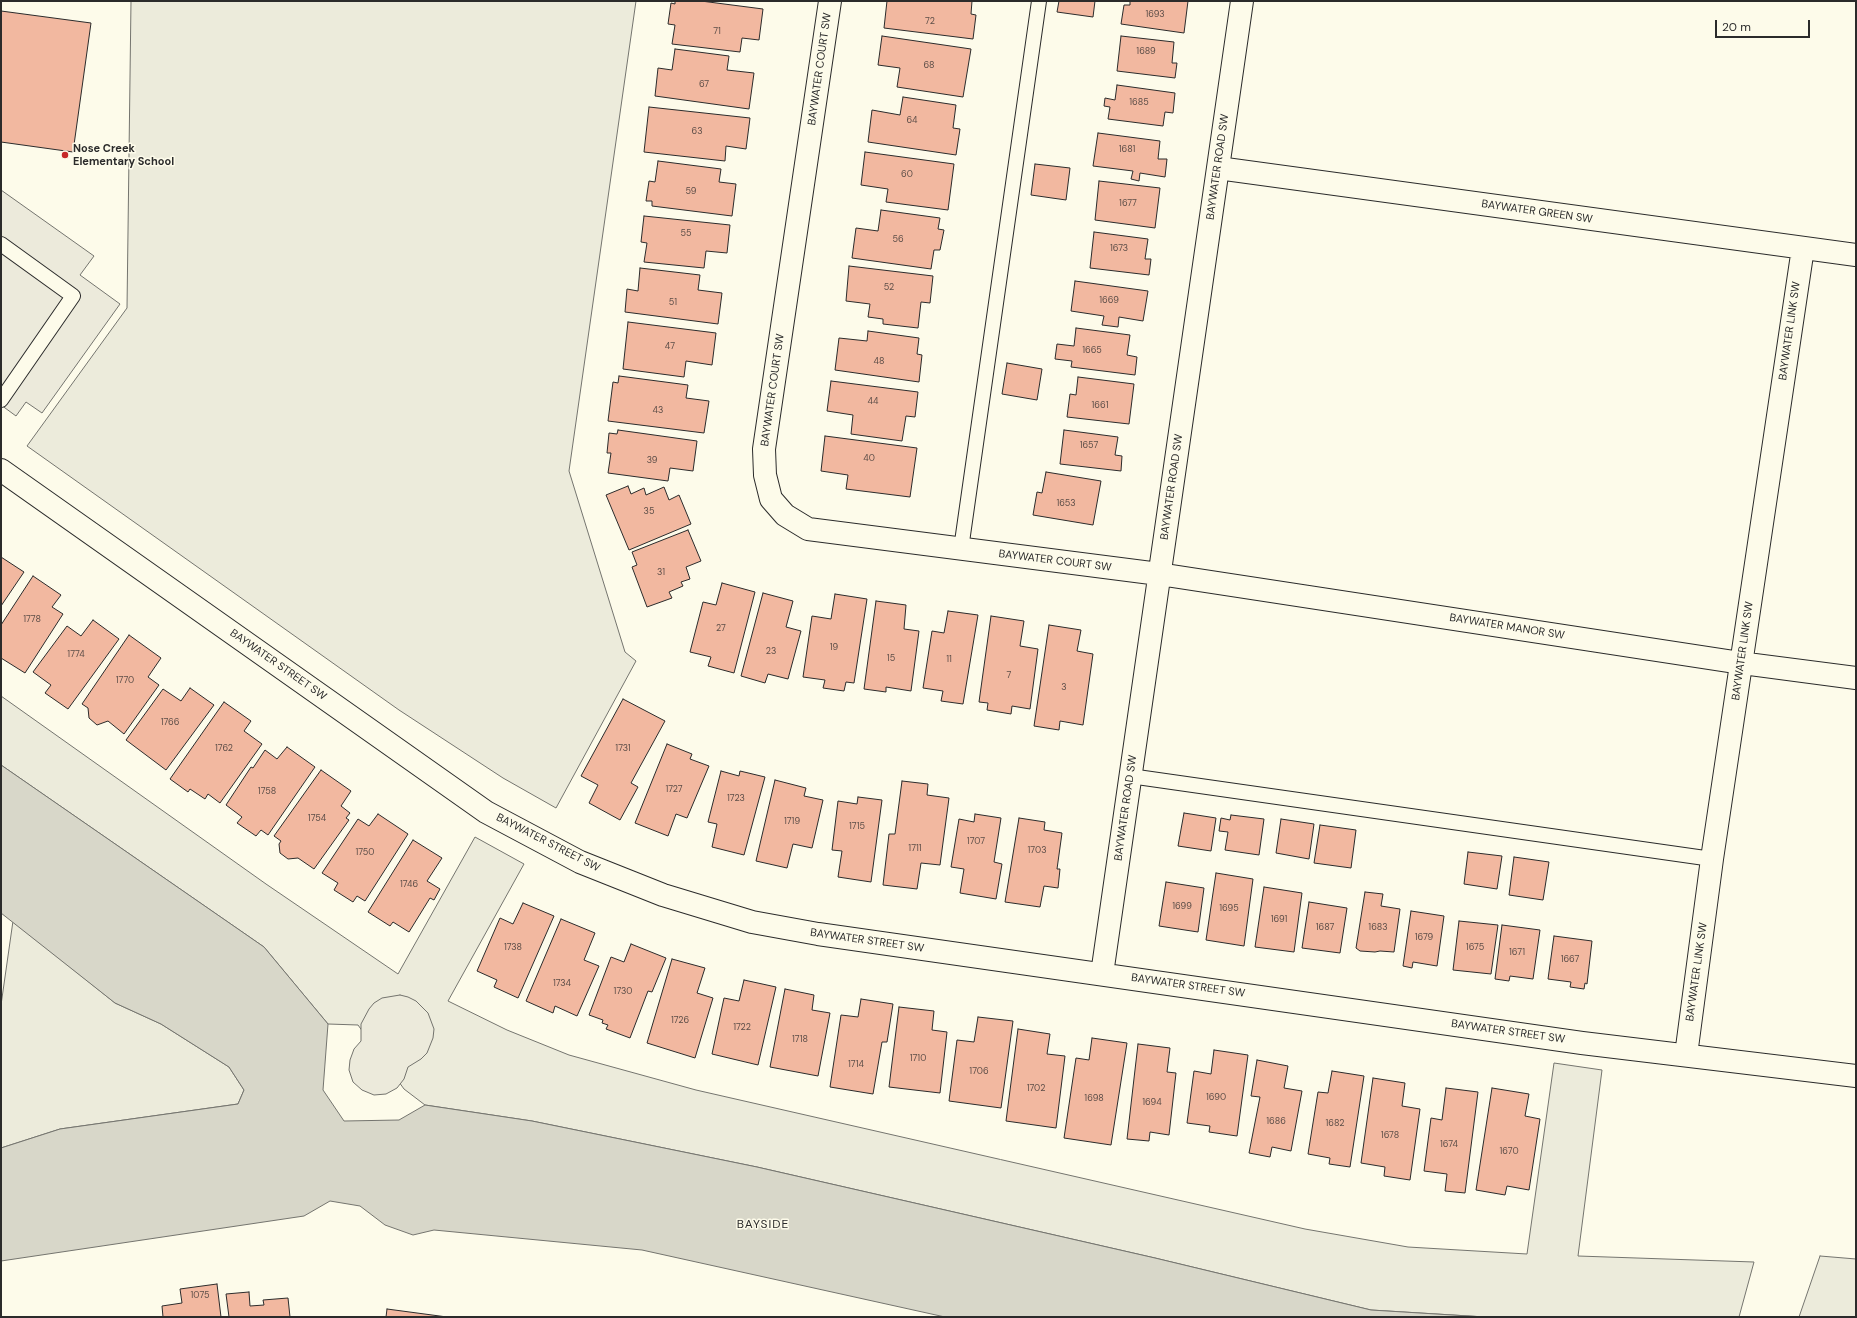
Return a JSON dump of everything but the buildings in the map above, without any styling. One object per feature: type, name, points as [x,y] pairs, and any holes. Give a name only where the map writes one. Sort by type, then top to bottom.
[{"type":"street","name":"BAYWATER COURT SW","points":[[830,1],[764,448],[765,475],[771,499],[776,507],[785,515],[808,529],[1159,574]]},
{"type":"street","name":"BAYWATER ROAD SW","points":[[1102,974],[1242,1]]},
{"type":"street","name":"BAYWATER GREEN SW","points":[[1218,168],[1856,255]]},
{"type":"street","name":"BAYWATER LINK SW","points":[[1686,1055],[1712,859],[1803,248]]},
{"type":"street","name":"BAYWATER STREET SW","points":[[1,470],[486,812],[580,862],[663,895],[752,922],[818,934],[1582,1042],[1856,1076]]},
{"type":"street","name":"BAYWATER MANOR SW","points":[[1159,574],[1741,663],[1856,678]]},
{"type":"lane","points":[[960,549],[1039,1]]},
{"type":"lane","points":[[1,244],[73,296],[1,400]]},
{"type":"lane","points":[[1130,776],[1712,859]]},
{"type":"shaded area","points":[[131,1],[636,1],[569,471],[625,652],[636,661],[556,808],[503,778],[399,710],[27,446],[127,308]]},
{"type":"shaded area","points":[[1,190],[94,256],[80,275],[120,304],[42,413],[26,402],[16,416],[1,405]]},
{"type":"shaded area","points":[[1,696],[266,884],[398,974],[475,837],[524,864],[448,1001],[507,1030],[569,1055],[696,1090],[1305,1229],[1408,1247],[1527,1254],[1554,1063],[1602,1070],[1578,1256],[1754,1262],[1739,1317],[1485,1317],[1371,1310],[1155,1258],[757,1167],[532,1121],[425,1105],[404,1089],[358,1025],[328,1024],[264,947],[1,765]]},
{"type":"shaded area","points":[[1,765],[264,947],[328,1024],[323,1090],[344,1121],[399,1120],[425,1105],[532,1121],[757,1167],[1155,1258],[1371,1310],[1485,1317],[945,1317],[642,1250],[434,1230],[413,1235],[385,1225],[360,1206],[330,1201],[304,1216],[1,1261],[1,1148],[60,1129],[238,1104],[244,1090],[229,1067],[161,1024],[115,1003],[1,913]]},
{"type":"shaded area","points":[[13,921],[115,1003],[161,1024],[229,1067],[244,1090],[238,1104],[60,1129],[1,1148],[1,1005]]},
{"type":"shaded area","points":[[400,995],[416,1001],[428,1013],[434,1029],[433,1038],[427,1053],[421,1059],[408,1067],[404,1079],[397,1088],[386,1094],[374,1095],[362,1090],[353,1082],[349,1070],[350,1060],[354,1049],[361,1041],[361,1024],[369,1009],[374,1003],[382,998]]},
{"type":"shaded area","points":[[1820,1256],[1856,1259],[1856,1317],[1799,1317]]},
{"type":"place","name":"Nose Creek Elementary School","points":[[65,155]]},
{"type":"district","name":"BAYSIDE","points":[[763,1225]]}]
